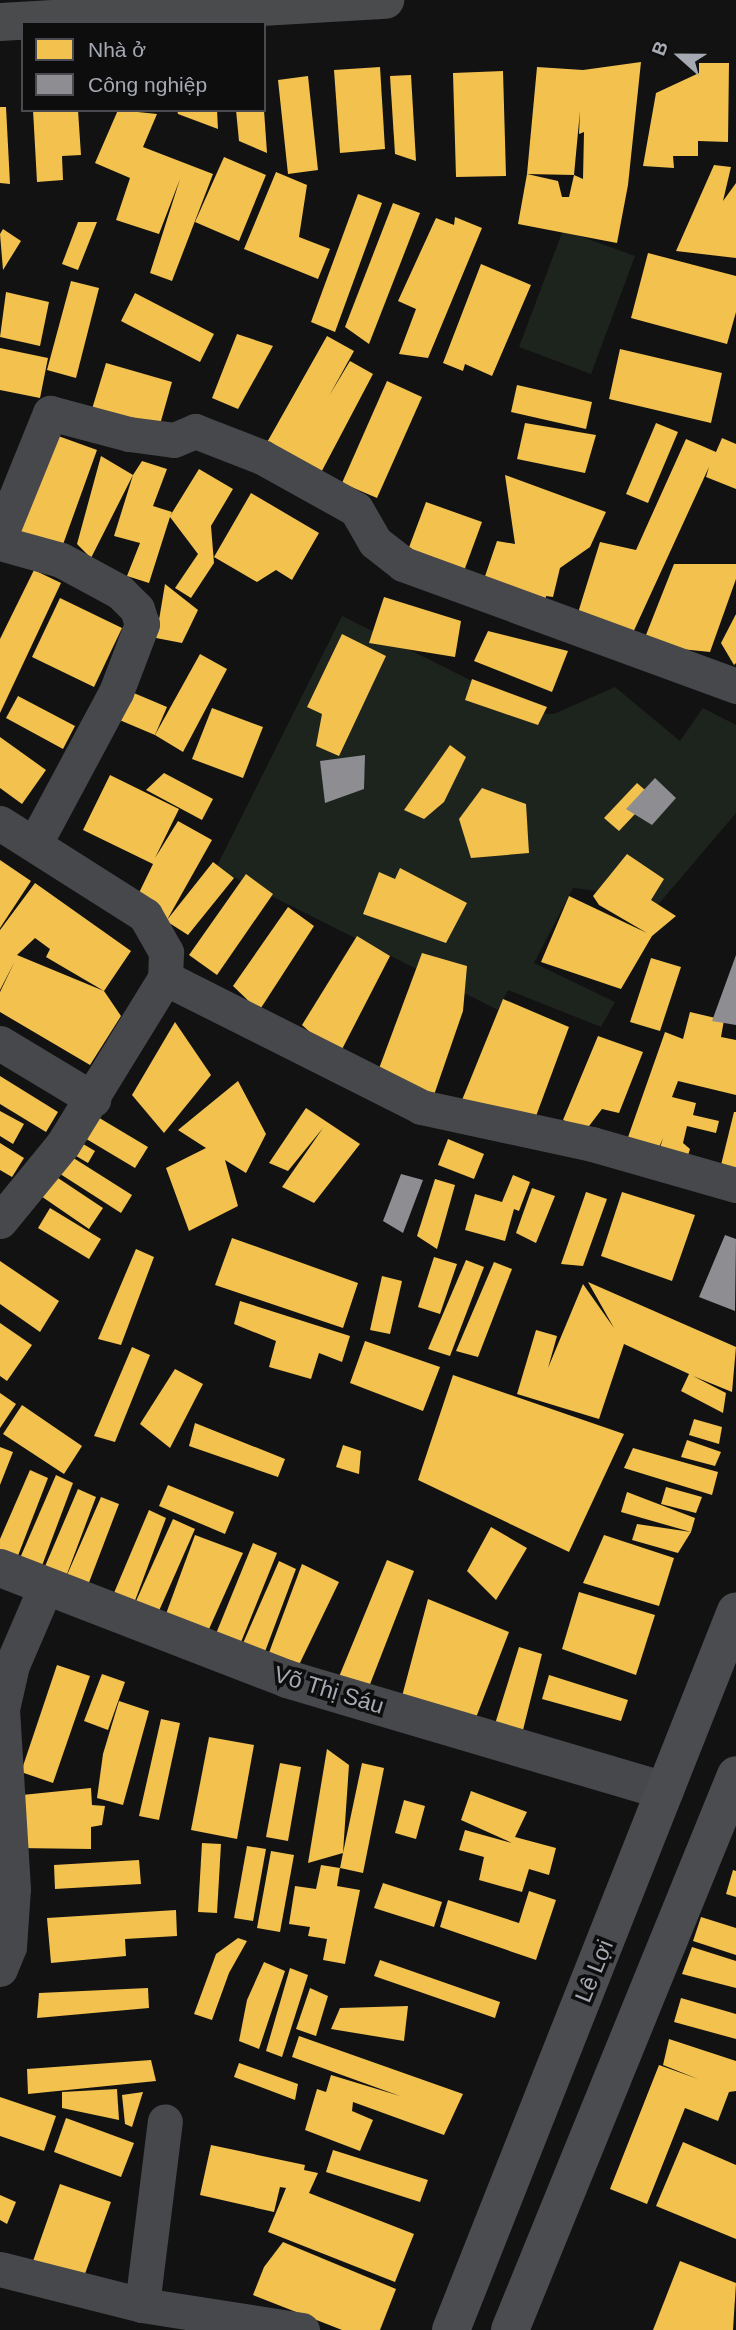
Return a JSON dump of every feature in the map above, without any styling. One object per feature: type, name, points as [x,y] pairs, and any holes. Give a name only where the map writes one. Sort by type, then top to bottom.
[{"type":"main road","points":[[0,22],[151,6],[385,0]]},
{"type":"main road","name":"Lê Lợi","points":[[451,2330],[736,1611]]},
{"type":"main road","points":[[510,2330],[729,1814],[736,1775]]},
{"type":"main road","points":[[665,1791],[729,1814]]},
{"type":"street","points":[[0,536],[50,413],[162,439],[174,440],[195,431],[262,457],[356,509],[376,542],[403,564],[736,686]]},
{"type":"street","points":[[0,543],[61,560],[120,592],[137,609],[142,624],[116,692],[35,843]]},
{"type":"street","points":[[0,822],[145,915],[166,952],[165,978],[93,1099],[0,1221]]},
{"type":"street","points":[[165,978],[421,1107],[592,1144],[736,1185]]},
{"type":"street","points":[[0,1043],[93,1099]]},
{"type":"street","name":"Võ Thị Sáu","points":[[0,1568],[286,1679],[665,1791]]},
{"type":"street","points":[[0,1969],[9,1947],[13,1889],[2,1709],[12,1665],[46,1586]]},
{"type":"street","points":[[142,2305],[165,2121]]},
{"type":"street","points":[[0,2269],[142,2305],[302,2330]]},
{"type":"shaded area","points":[[563,230],[635,256],[591,374],[519,347]]},
{"type":"shaded area","points":[[342,616],[536,713],[554,714],[615,687],[680,741],[703,708],[736,725],[736,813],[651,913],[598,891],[573,888],[534,963],[615,1002],[601,1027],[508,990],[498,1010],[216,868]]},
{"type":"building: Nhà ở","points":[[641,62],[628,185],[617,243],[518,224],[527,174],[537,67],[583,70]],"holes":[[[580,111],[579,134],[584,132],[583,179],[574,175]],[[527,174],[574,175],[569,197],[562,197],[558,181]]]},
{"type":"building: Nhà ở","points":[[699,63],[729,63],[728,142],[698,141],[698,156],[673,156],[674,168],[643,166],[656,93],[699,73]]},
{"type":"building: Nhà ở","points":[[380,67],[385,149],[340,153],[334,70]]},
{"type":"building: Nhà ở","points":[[503,71],[506,176],[456,177],[453,73]]},
{"type":"building: Nhà ở","points":[[411,75],[416,161],[395,154],[390,76]]},
{"type":"building: Nhà ở","points":[[308,76],[318,170],[288,174],[278,80]]},
{"type":"building: Nhà ở","points":[[0,107],[6,107],[10,184],[0,183]]},
{"type":"building: Nhà ở","points":[[33,112],[78,112],[81,155],[62,156],[63,180],[37,182]]},
{"type":"building: Nhà ở","points":[[117,112],[138,112],[157,114],[143,147],[213,174],[172,281],[150,273],[180,179],[159,234],[116,220],[130,178],[95,163]]},
{"type":"building: Nhà ở","points":[[217,112],[218,129],[178,114]]},
{"type":"building: Nhà ở","points":[[236,112],[264,112],[267,153],[239,141]]},
{"type":"building: Nhà ở","points":[[224,157],[266,175],[239,241],[195,222]]},
{"type":"building: Nhà ở","points":[[714,165],[731,167],[723,201],[736,183],[736,258],[676,251]]},
{"type":"building: Nhà ở","points":[[276,172],[307,185],[299,237],[330,249],[318,279],[244,249]]},
{"type":"building: Nhà ở","points":[[358,194],[382,203],[335,332],[311,322]]},
{"type":"building: Nhà ở","points":[[393,203],[420,213],[369,344],[345,327]]},
{"type":"building: Nhà ở","points":[[455,217],[482,228],[428,358],[399,354],[416,309],[398,301],[436,218],[454,225]]},
{"type":"building: Nhà ở","points":[[78,222],[97,222],[78,270],[62,264]]},
{"type":"building: Nhà ở","points":[[3,229],[21,241],[3,270],[0,234]]},
{"type":"building: Nhà ở","points":[[648,253],[736,276],[736,312],[727,344],[631,318]]},
{"type":"building: Nhà ở","points":[[481,264],[531,285],[492,376],[465,364],[463,371],[443,363]]},
{"type":"building: Nhà ở","points":[[71,281],[99,288],[76,378],[47,370]]},
{"type":"building: Nhà ở","points":[[6,292],[49,302],[40,346],[0,337]]},
{"type":"building: Nhà ở","points":[[135,293],[214,334],[200,362],[121,321]]},
{"type":"building: Nhà ở","points":[[237,334],[273,346],[238,409],[212,398]]},
{"type":"building: Nhà ở","points":[[327,336],[354,351],[329,396],[350,361],[373,374],[315,484],[261,453]]},
{"type":"building: Nhà ở","points":[[0,348],[48,358],[40,398],[0,390]]},
{"type":"building: Nhà ở","points":[[620,349],[722,373],[711,423],[609,399]]},
{"type":"building: Nhà ở","points":[[106,363],[172,382],[159,428],[92,409]]},
{"type":"building: Nhà ở","points":[[387,381],[422,397],[377,498],[342,483]]},
{"type":"building: Nhà ở","points":[[517,385],[592,402],[586,429],[511,412]]},
{"type":"building: Nhà ở","points":[[525,423],[596,435],[585,473],[517,459]]},
{"type":"building: Nhà ở","points":[[656,423],[678,432],[648,503],[626,494]]},
{"type":"building: Nhà ở","points":[[50,433],[97,450],[61,550],[14,533]]},
{"type":"building: Nhà ở","points":[[722,438],[736,444],[736,489],[706,477],[709,467],[631,637],[577,616],[600,542],[636,550],[686,439],[716,452]]},
{"type":"building: Nhà ở","points":[[101,456],[133,475],[91,558],[77,544]]},
{"type":"building: Nhà ở","points":[[142,461],[167,469],[153,506],[172,512],[170,516],[199,469],[233,489],[211,526],[214,563],[191,598],[175,588],[198,554],[170,517],[149,583],[127,576],[140,543],[114,536],[133,475]]},
{"type":"building: Nhà ở","points":[[505,475],[606,512],[590,547],[560,568],[553,597],[546,596],[545,603],[482,585],[497,541],[515,544]]},
{"type":"building: Nhà ở","points":[[251,493],[319,533],[292,580],[276,570],[257,582],[214,557]]},
{"type":"building: Nhà ở","points":[[426,502],[482,522],[464,571],[408,550]]},
{"type":"building: Nhà ở","points":[[674,564],[736,564],[736,579],[710,652],[642,645]]},
{"type":"building: Nhà ở","points":[[34,570],[61,583],[0,713],[0,639]]},
{"type":"building: Nhà ở","points":[[165,584],[198,610],[182,643],[156,638]]},
{"type":"building: Nhà ở","points":[[384,597],[461,621],[455,657],[369,643]]},
{"type":"building: Nhà ở","points":[[60,598],[122,628],[94,687],[32,657]]},
{"type":"building: Nhà ở","points":[[736,614],[736,663],[734,665],[721,643]]},
{"type":"building: Nhà ở","points":[[488,631],[568,651],[552,692],[474,661]]},
{"type":"building: Nhà ở","points":[[342,634],[386,656],[339,756],[316,746],[322,714],[307,707]]},
{"type":"building: Nhà ở","points":[[200,654],[227,669],[183,752],[155,735]]},
{"type":"building: Nhà ở","points":[[472,679],[547,707],[538,725],[465,700]]},
{"type":"building: Nhà ở","points":[[122,688],[167,707],[155,735],[110,716]]},
{"type":"building: Nhà ở","points":[[18,696],[75,726],[63,749],[6,718]]},
{"type":"building: Nhà ở","points":[[212,708],[263,727],[243,778],[192,759]]},
{"type":"building: Nhà ở","points":[[0,737],[46,770],[22,804],[0,788]]},
{"type":"building: Nhà ở","points":[[450,745],[466,757],[444,802],[424,819],[404,810]]},
{"type":"building: Nhà ở","points":[[164,773],[213,799],[202,820],[146,790]]},
{"type":"building: Nhà ở","points":[[110,775],[179,809],[155,858],[178,821],[212,840],[167,920],[213,862],[234,878],[188,935],[135,901],[153,864],[83,830]]},
{"type":"building: Nhà ở","points":[[637,783],[652,796],[619,831],[604,818]]},
{"type":"building: Nhà ở","points":[[482,788],[526,804],[529,853],[471,858],[459,819]]},
{"type":"building: Nhà ở","points":[[627,854],[664,879],[651,900],[676,916],[652,936],[621,989],[541,962],[569,896],[647,933],[599,905],[593,896]]},
{"type":"building: Nhà ở","points":[[0,860],[31,881],[0,928]]},
{"type":"building: Nhà ở","points":[[400,868],[467,903],[446,943],[363,914],[379,872],[395,879]]},
{"type":"building: Nhà ở","points":[[246,874],[273,894],[217,975],[189,955]]},
{"type":"building: Nhà ở","points":[[35,883],[131,951],[104,991],[121,1016],[90,1065],[0,1012],[0,992],[15,961],[0,990],[0,930]],"holes":[[[35,938],[50,949],[46,957],[104,991],[17,955]]]},
{"type":"building: Nhà ở","points":[[288,907],[314,926],[259,1011],[233,986]]},
{"type":"building: Nhà ở","points":[[357,936],[390,956],[338,1057],[302,1025]]},
{"type":"building: Nhà ở","points":[[422,953],[467,966],[463,1011],[434,1095],[374,1082]]},
{"type":"building: Nhà ở","points":[[651,958],[681,967],[660,1031],[630,1022]]},
{"type":"building: Nhà ở","points":[[503,999],[569,1027],[532,1127],[460,1105]]},
{"type":"building: Nhà ở","points":[[690,1012],[724,1020],[721,1037],[736,1040],[736,1095],[678,1081],[672,1097],[696,1103],[693,1115],[719,1121],[716,1133],[687,1126],[683,1143],[690,1149],[685,1165],[657,1158],[663,1138],[658,1150],[627,1140],[665,1032],[683,1039]]},
{"type":"building: Nhà ở","points":[[175,1022],[211,1075],[164,1133],[132,1095]]},
{"type":"building: Nhà ở","points":[[598,1036],[643,1052],[619,1113],[602,1109],[586,1130],[563,1120]]},
{"type":"building: Nhà ở","points":[[0,1076],[58,1112],[46,1132],[0,1104]]},
{"type":"building: Nhà ở","points":[[238,1081],[266,1134],[246,1173],[225,1160],[238,1206],[189,1231],[166,1168],[206,1148],[178,1130]]},
{"type":"building: Nhà ở","points":[[306,1108],[360,1144],[314,1203],[282,1187],[323,1128],[288,1171],[269,1163]]},
{"type":"building: Nhà ở","points":[[86,1110],[148,1147],[135,1168],[73,1131]]},
{"type":"building: Nhà ở","points":[[0,1111],[24,1124],[13,1144],[0,1136]]},
{"type":"building: Nhà ở","points":[[736,1112],[736,1175],[720,1169]]},
{"type":"building: Nhà ở","points":[[73,1138],[95,1151],[88,1163],[66,1150]]},
{"type":"building: Nhà ở","points":[[448,1139],[484,1154],[474,1179],[438,1165]]},
{"type":"building: Nhà ở","points":[[0,1143],[24,1158],[12,1177],[0,1170]]},
{"type":"building: Nhà ở","points":[[64,1152],[132,1195],[121,1213],[54,1170]]},
{"type":"building: Nhà ở","points":[[52,1174],[103,1208],[89,1229],[38,1194]]},
{"type":"building: Nhà ở","points":[[513,1175],[530,1182],[519,1211],[514,1209],[505,1241],[465,1230],[475,1194],[502,1202]]},
{"type":"building: Nhà ở","points":[[435,1179],[455,1185],[437,1249],[417,1236]]},
{"type":"building: Nhà ở","points":[[532,1188],[555,1196],[536,1243],[516,1233]]},
{"type":"building: Nhà ở","points":[[586,1192],[607,1199],[583,1266],[561,1264]]},
{"type":"building: Nhà ở","points":[[622,1192],[695,1215],[672,1281],[601,1256]]},
{"type":"building: Nhà ở","points":[[50,1208],[101,1239],[89,1259],[38,1228]]},
{"type":"building: Nhà ở","points":[[232,1238],[358,1283],[343,1328],[215,1285]]},
{"type":"building: Nhà ở","points":[[136,1249],[154,1257],[121,1345],[98,1339]]},
{"type":"building: Nhà ở","points":[[434,1257],[457,1264],[440,1314],[418,1307]]},
{"type":"building: Nhà ở","points":[[466,1260],[484,1267],[450,1356],[428,1349]]},
{"type":"building: Nhà ở","points":[[0,1261],[59,1301],[40,1332],[0,1304]]},
{"type":"building: Nhà ở","points":[[494,1262],[512,1269],[478,1357],[456,1351]]},
{"type":"building: Nhà ở","points":[[382,1276],[402,1281],[390,1334],[370,1330]]},
{"type":"building: Nhà ở","points":[[588,1282],[736,1347],[732,1392],[693,1376],[726,1393],[723,1413],[681,1391],[689,1374],[624,1344],[599,1419],[517,1394],[536,1330],[557,1336],[548,1368],[583,1284],[614,1328]]},
{"type":"building: Nhà ở","points":[[240,1301],[350,1336],[342,1362],[319,1353],[311,1379],[269,1367],[276,1341],[234,1324]]},
{"type":"building: Nhà ở","points":[[0,1323],[32,1345],[7,1381],[0,1376]]},
{"type":"building: Nhà ở","points":[[365,1341],[440,1367],[423,1411],[350,1383]]},
{"type":"building: Nhà ở","points":[[132,1347],[150,1355],[115,1442],[94,1436]]},
{"type":"building: Nhà ở","points":[[175,1369],[203,1384],[170,1448],[140,1424]]},
{"type":"building: Nhà ở","points":[[453,1375],[624,1434],[569,1552],[418,1480]]},
{"type":"building: Nhà ở","points":[[0,1393],[16,1404],[0,1428]]},
{"type":"building: Nhà ở","points":[[22,1405],[82,1446],[64,1474],[3,1434]]},
{"type":"building: Nhà ở","points":[[694,1419],[722,1427],[719,1444],[689,1435]]},
{"type":"building: Nhà ở","points":[[195,1423],[285,1459],[278,1477],[189,1446]]},
{"type":"building: Nhà ở","points":[[687,1440],[721,1452],[715,1466],[681,1457]]},
{"type":"building: Nhà ở","points":[[343,1445],[361,1451],[359,1474],[336,1467]]},
{"type":"building: Nhà ở","points":[[0,1447],[13,1452],[0,1485]]},
{"type":"building: Nhà ở","points":[[633,1448],[718,1472],[712,1495],[624,1468]]},
{"type":"building: Nhà ở","points":[[30,1470],[48,1478],[14,1566],[0,1562],[0,1539]]},
{"type":"building: Nhà ở","points":[[56,1475],[73,1483],[40,1571],[17,1565]]},
{"type":"building: Nhà ở","points":[[168,1485],[234,1512],[225,1534],[159,1506]]},
{"type":"building: Nhà ở","points":[[666,1487],[702,1497],[696,1513],[661,1504]]},
{"type":"building: Nhà ở","points":[[78,1489],[96,1497],[64,1582],[101,1497],[119,1504],[85,1593],[40,1578]]},
{"type":"building: Nhà ở","points":[[627,1492],[695,1518],[691,1532],[621,1512]]},
{"type":"building: Nhà ở","points":[[149,1510],[166,1518],[133,1606],[111,1600]]},
{"type":"building: Nhà ở","points":[[173,1519],[195,1529],[155,1620],[132,1610]]},
{"type":"building: Nhà ở","points":[[637,1524],[691,1532],[678,1553],[632,1540]]},
{"type":"building: Nhà ở","points":[[491,1527],[527,1548],[496,1600],[467,1571]]},
{"type":"building: Nhà ở","points":[[195,1535],[243,1553],[205,1638],[163,1622]]},
{"type":"building: Nhà ở","points":[[604,1535],[674,1558],[659,1606],[583,1583]]},
{"type":"building: Nhà ở","points":[[253,1543],[277,1553],[237,1652],[213,1641]]},
{"type":"building: Nhà ở","points":[[387,1560],[414,1571],[367,1692],[336,1684]]},
{"type":"building: Nhà ở","points":[[279,1561],[296,1569],[263,1657],[240,1650]]},
{"type":"building: Nhà ở","points":[[302,1564],[339,1582],[297,1669],[267,1658]]},
{"type":"building: Nhà ở","points":[[579,1592],[655,1615],[636,1675],[562,1649]]},
{"type":"building: Nhà ở","points":[[428,1599],[509,1632],[472,1728],[401,1700]]},
{"type":"building: Nhà ở","points":[[519,1647],[542,1654],[522,1734],[495,1724]]},
{"type":"building: Nhà ở","points":[[57,1665],[90,1676],[53,1783],[21,1772]]},
{"type":"building: Nhà ở","points":[[102,1674],[125,1682],[108,1730],[84,1721]]},
{"type":"building: Nhà ở","points":[[549,1675],[628,1700],[621,1721],[542,1699]]},
{"type":"building: Nhà ở","points":[[119,1701],[149,1711],[123,1805],[97,1798],[103,1754]]},
{"type":"building: Nhà ở","points":[[161,1719],[180,1723],[159,1820],[139,1816]]},
{"type":"building: Nhà ở","points":[[209,1737],[254,1745],[237,1839],[191,1830]]},
{"type":"building: Nhà ở","points":[[327,1749],[349,1765],[343,1853],[308,1863]]},
{"type":"building: Nhà ở","points":[[280,1763],[301,1767],[288,1841],[266,1837]]},
{"type":"building: Nhà ở","points":[[362,1763],[384,1768],[363,1873],[340,1868]]},
{"type":"building: Nhà ở","points":[[91,1788],[92,1805],[105,1806],[102,1825],[91,1827],[91,1849],[16,1848],[22,1795]]},
{"type":"building: Nhà ở","points":[[471,1791],[527,1812],[515,1837],[556,1848],[549,1875],[529,1869],[522,1892],[479,1880],[484,1857],[459,1850],[465,1830],[512,1843],[461,1820]]},
{"type":"building: Nhà ở","points":[[404,1800],[425,1806],[416,1839],[395,1833]]},
{"type":"building: Nhà ở","points":[[202,1843],[221,1844],[217,1913],[198,1912]]},
{"type":"building: Nhà ở","points":[[247,1846],[266,1849],[253,1921],[234,1918]]},
{"type":"building: Nhà ở","points":[[271,1851],[294,1855],[280,1932],[257,1928]]},
{"type":"building: Nhà ở","points":[[139,1860],[141,1884],[55,1889],[54,1865]]},
{"type":"building: Nhà ở","points":[[321,1865],[340,1868],[337,1886],[360,1890],[345,1964],[323,1960],[327,1939],[308,1936],[310,1927],[289,1924],[295,1886],[316,1889]]},
{"type":"building: Nhà ở","points":[[733,1870],[736,1871],[736,1897],[726,1894]]},
{"type":"building: Nhà ở","points":[[383,1883],[442,1902],[434,1927],[374,1908]]},
{"type":"building: Nhà ở","points":[[529,1891],[556,1900],[536,1960],[440,1927],[448,1900],[519,1923]]},
{"type":"building: Nhà ở","points":[[176,1910],[177,1936],[125,1939],[126,1956],[51,1963],[47,1918]]},
{"type":"building: Nhà ở","points":[[701,1917],[736,1928],[736,1955],[693,1941]]},
{"type":"building: Nhà ở","points":[[238,1938],[247,1941],[229,1973],[212,2020],[194,2014],[216,1954]]},
{"type":"building: Nhà ở","points":[[692,1947],[736,1961],[736,1988],[682,1974]]},
{"type":"building: Nhà ở","points":[[380,1960],[500,2002],[495,2018],[374,1976]]},
{"type":"building: Nhà ở","points":[[264,1962],[285,1971],[259,2049],[239,2041],[247,2000]]},
{"type":"building: Nhà ở","points":[[290,1968],[308,1975],[282,2057],[266,2051]]},
{"type":"building: Nhà ở","points":[[148,1988],[149,2008],[37,2018],[39,1993]]},
{"type":"building: Nhà ở","points":[[310,1988],[328,1996],[316,2036],[296,2029]]},
{"type":"building: Nhà ở","points":[[681,1998],[736,2014],[736,2039],[674,2022]]},
{"type":"building: Nhà ở","points":[[408,2006],[404,2041],[331,2029],[340,2008]]},
{"type":"building: Nhà ở","points":[[299,2036],[463,2094],[444,2135],[353,2102],[352,2111],[373,2120],[360,2151],[305,2130],[317,2089],[326,2092],[331,2075],[400,2096],[292,2057]]},
{"type":"building: Nhà ở","points":[[669,2039],[736,2061],[736,2091],[729,2092],[718,2121],[685,2108],[647,2204],[610,2189],[659,2065],[698,2079],[663,2065]]},
{"type":"building: Nhà ở","points":[[151,2060],[156,2081],[28,2094],[27,2069]]},
{"type":"building: Nhà ở","points":[[239,2063],[298,2084],[295,2100],[234,2077]]},
{"type":"building: Nhà ở","points":[[117,2089],[119,2120],[62,2108],[62,2092]]},
{"type":"building: Nhà ở","points":[[143,2092],[132,2127],[125,2124],[122,2095]]},
{"type":"building: Nhà ở","points":[[0,2097],[56,2116],[44,2151],[0,2136]]},
{"type":"building: Nhà ở","points":[[66,2118],[134,2143],[121,2177],[54,2152]]},
{"type":"building: Nhà ở","points":[[683,2142],[736,2165],[736,2239],[656,2206]]},
{"type":"building: Nhà ở","points":[[211,2145],[305,2165],[304,2170],[318,2173],[309,2193],[414,2234],[395,2282],[268,2232],[286,2188],[280,2187],[274,2212],[200,2195]]},
{"type":"building: Nhà ở","points":[[333,2150],[428,2180],[420,2202],[326,2172]]},
{"type":"building: Nhà ở","points":[[60,2184],[111,2202],[82,2282],[32,2264]]},
{"type":"building: Nhà ở","points":[[0,2195],[16,2202],[7,2224],[0,2220]]},
{"type":"building: Nhà ở","points":[[283,2242],[396,2289],[380,2330],[342,2330],[253,2295],[264,2267]]},
{"type":"building: Nhà ở","points":[[680,2261],[736,2283],[733,2330],[653,2330]]},
{"type":"building: Công nghiệp","points":[[365,755],[364,789],[325,803],[320,761]]},
{"type":"building: Công nghiệp","points":[[655,778],[676,798],[652,825],[626,809]]},
{"type":"building: Công nghiệp","points":[[736,955],[736,1025],[712,1021]]},
{"type":"building: Công nghiệp","points":[[401,1174],[423,1180],[403,1233],[383,1221]]},
{"type":"building: Công nghiệp","points":[[725,1235],[736,1239],[735,1311],[699,1297]]}]
